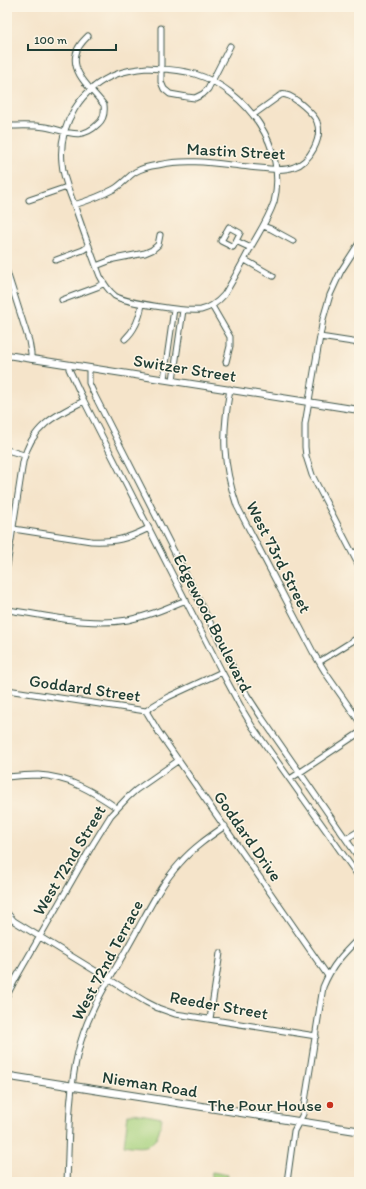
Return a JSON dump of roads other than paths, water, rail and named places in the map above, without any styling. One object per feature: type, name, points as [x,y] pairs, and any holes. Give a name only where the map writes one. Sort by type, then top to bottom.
[{"type":"main road","name":"Nieman Road","points":[[7,1076],[359,1131]]},
{"type":"street","points":[[161,28],[161,82],[164,89],[170,94],[195,98],[203,94],[212,81],[230,46]]},
{"type":"street","points":[[7,126],[44,127],[80,134],[86,133],[98,124],[103,118],[105,110],[104,105],[79,74],[76,66],[76,54],[79,47],[88,36]]},
{"type":"street","points":[[147,68],[160,69],[180,70],[196,74],[220,85],[235,97],[253,115],[263,130],[271,147],[276,169],[277,185],[274,202],[251,248],[224,296],[212,306],[199,310],[183,310],[142,304],[121,299],[108,290],[96,266],[67,187],[61,158],[66,125],[74,110],[91,89],[100,82],[125,72],[147,68]]},
{"type":"street","name":"Mastin Street","points":[[74,206],[105,194],[136,171],[174,162],[197,161],[276,169],[295,167],[303,162],[317,142],[319,128],[317,121],[309,111],[290,96],[282,95],[278,97],[253,115]]},
{"type":"street","points":[[29,200],[67,187]]},
{"type":"street","points":[[263,226],[293,241]]},
{"type":"street","points":[[96,266],[114,259],[145,253],[152,250],[158,245],[160,235]]},
{"type":"street","points":[[236,241],[251,248]]},
{"type":"street","points":[[359,243],[341,272],[330,295],[323,319],[305,424],[304,439],[308,466],[359,566]]},
{"type":"street","points":[[56,260],[83,250],[89,246]]},
{"type":"street","points":[[244,260],[273,276]]},
{"type":"street","points":[[7,272],[29,341],[31,359]]},
{"type":"street","points":[[62,300],[97,288],[104,283]]},
{"type":"street","points":[[125,339],[129,336],[139,320],[142,304]]},
{"type":"street","points":[[212,306],[230,338],[230,346],[226,362]]},
{"type":"street","points":[[164,379],[174,309]]},
{"type":"street","points":[[173,380],[183,310]]},
{"type":"street","points":[[320,337],[359,343]]},
{"type":"street","name":"Switzer Street","points":[[7,355],[359,410]]},
{"type":"street","name":"Edgewood Boulevard","points":[[69,365],[69,369],[84,401],[243,711],[359,877]]},
{"type":"street","name":"Edgewood Boulevard","points":[[89,368],[89,382],[95,396],[239,680],[262,718],[359,858]]},
{"type":"street","name":"West 73rd Street","points":[[230,389],[224,426],[224,445],[226,465],[237,506],[319,662],[359,721]]},
{"type":"street","points":[[7,566],[10,528],[24,455],[34,437],[47,422],[60,413],[84,401]]},
{"type":"street","points":[[7,450],[24,455]]},
{"type":"street","points":[[10,528],[104,542],[128,538],[149,528]]},
{"type":"street","points":[[353,554],[359,550]]},
{"type":"street","points":[[7,610],[86,621],[112,622],[149,615],[186,600]]},
{"type":"street","points":[[319,662],[359,637]]},
{"type":"street","name":"Goddard Street","points":[[7,690],[146,711],[168,697],[222,672]]},
{"type":"street","name":"Goddard Drive","points":[[146,711],[158,731],[328,976]]},
{"type":"street","points":[[290,780],[359,733]]},
{"type":"street","name":"West 72nd Street","points":[[7,996],[111,815],[136,790],[179,760]]},
{"type":"street","points":[[7,777],[37,775],[62,779],[78,785],[117,808]]},
{"type":"street","name":"West 72nd Terrace","points":[[67,1182],[74,1072],[82,1038],[96,1005],[157,895],[171,874],[192,851],[225,826]]},
{"type":"street","points":[[346,840],[359,831]]},
{"type":"street","name":"Reeder Street","points":[[7,913],[14,921],[138,998],[158,1008],[175,1014],[316,1036]]},
{"type":"street","points":[[287,1182],[294,1131],[304,1114],[324,987],[337,960],[359,938]]},
{"type":"street","points":[[210,1019],[220,952]]},
{"type":"place","name":"The Pour House","points":[[330,1105]]}]
